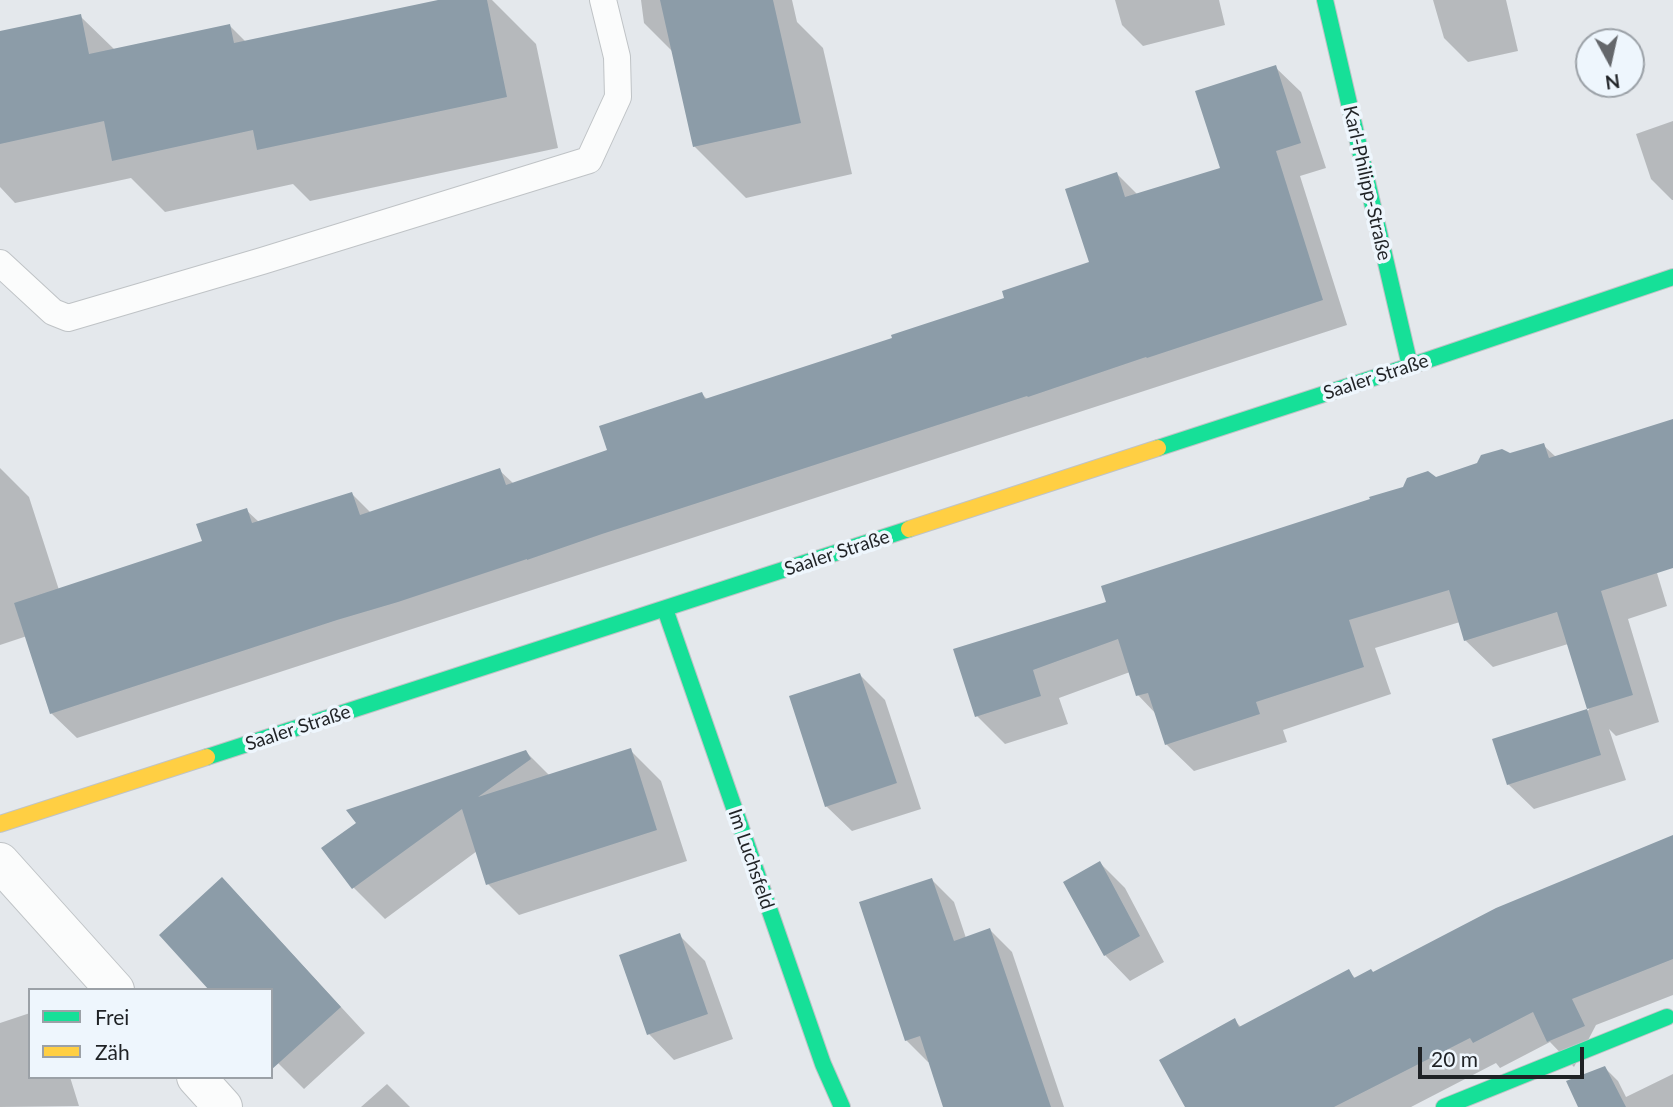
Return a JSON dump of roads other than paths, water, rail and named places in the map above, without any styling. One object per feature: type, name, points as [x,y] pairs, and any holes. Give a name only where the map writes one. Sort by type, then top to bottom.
[{"type":"street","name":"Karl-Philipp-Straße","points":[[1325,0],[1410,366]]},
{"type":"street","name":"Saaler Straße","points":[[0,824],[665,610],[1673,277]]},
{"type":"street","name":"Im Luchsfeld","points":[[665,610],[823,1064],[842,1107]]},
{"type":"street","points":[[0,862],[113,988]]},
{"type":"street","points":[[1444,1107],[1508,1095],[1667,1017]]},
{"type":"street","points":[[197,1079],[223,1107]]},
{"type":"lane","points":[[0,263],[53,313],[68,318],[589,160],[618,97],[617,57],[603,0]]}]
